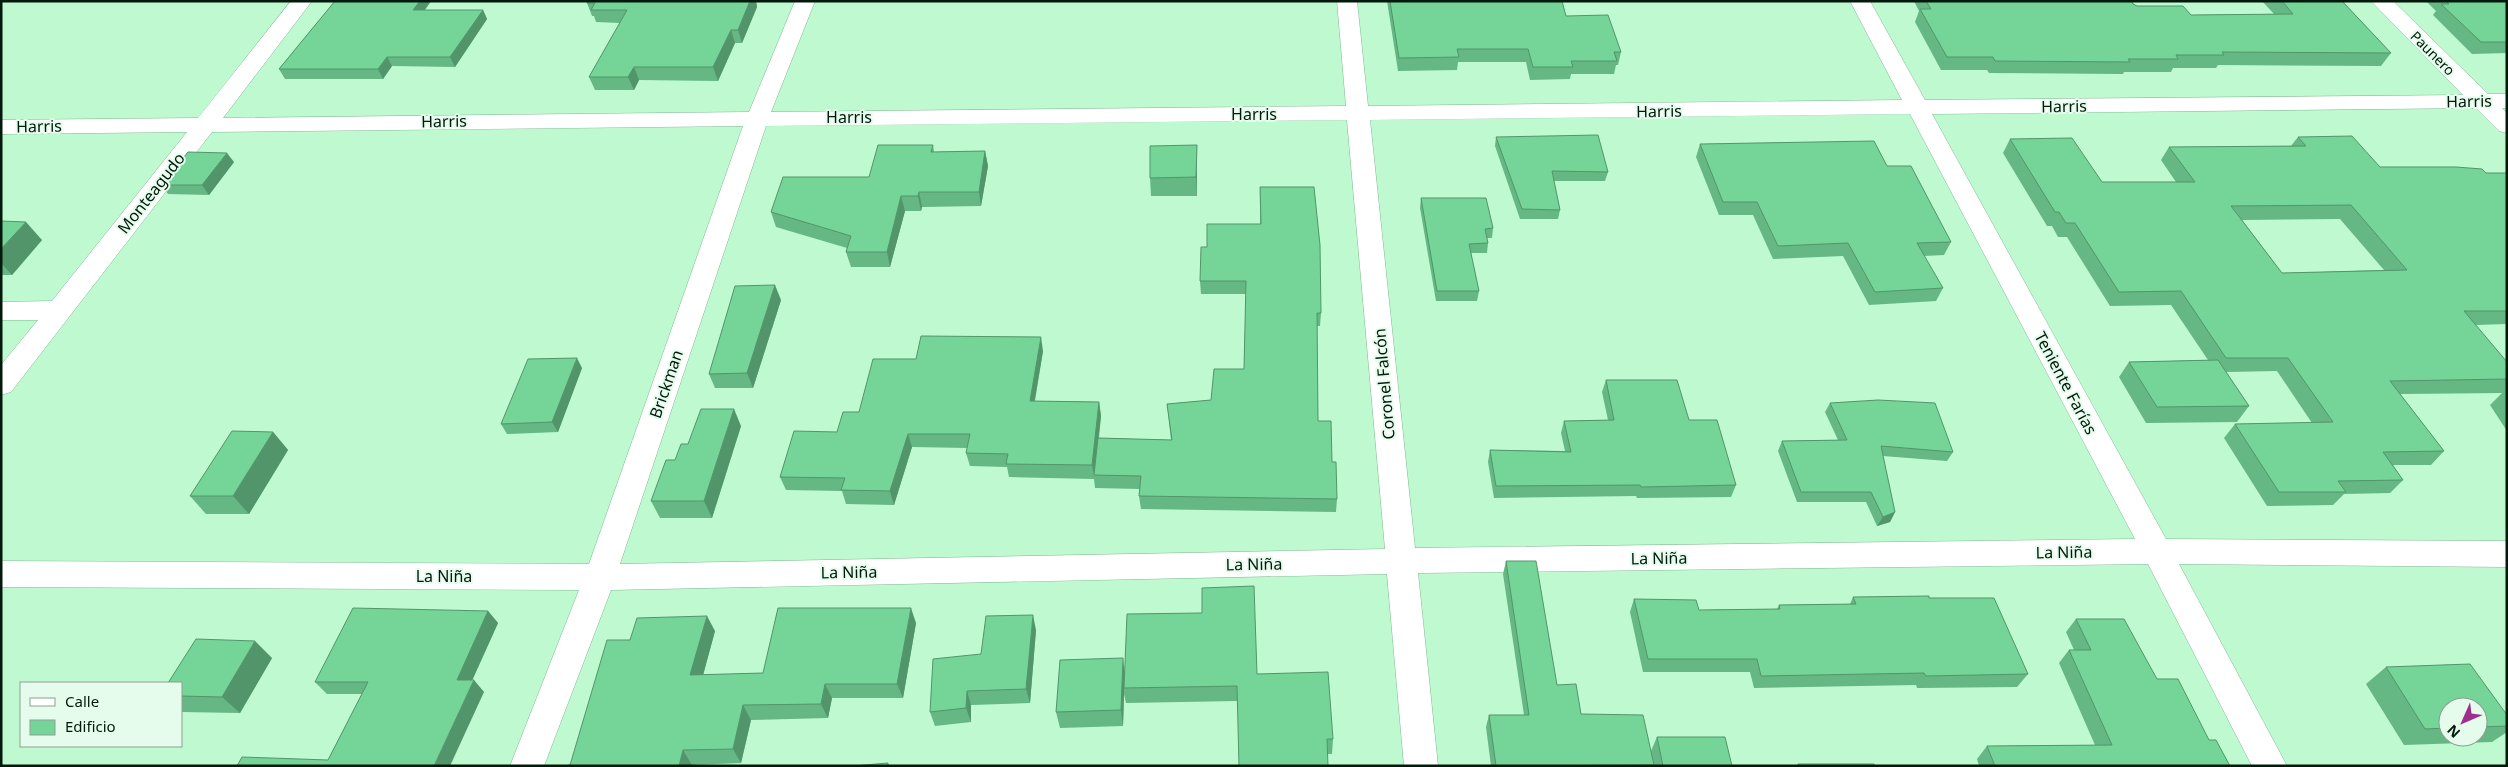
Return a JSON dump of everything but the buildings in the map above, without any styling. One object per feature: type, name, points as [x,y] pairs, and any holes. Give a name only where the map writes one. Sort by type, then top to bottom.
[{"type":"street","name":"Monteagudo","points":[[1,385],[302,1]]},
{"type":"street","name":"Brickman","points":[[527,766],[600,577],[758,117],[805,1]]},
{"type":"street","name":"Coronel Falcón","points":[[1348,1],[1421,766]]},
{"type":"street","name":"Teniente Farías","points":[[1860,1],[2157,551],[2270,766]]},
{"type":"street","name":"Paunero","points":[[2381,1],[2507,126]]},
{"type":"street","name":"Harris","points":[[1,126],[758,117],[1360,114],[2507,101]]},
{"type":"street","points":[[1,311],[60,310]]},
{"type":"street","name":"La Niña","points":[[1,574],[600,577],[1400,561],[2157,551],[2507,554]]}]
